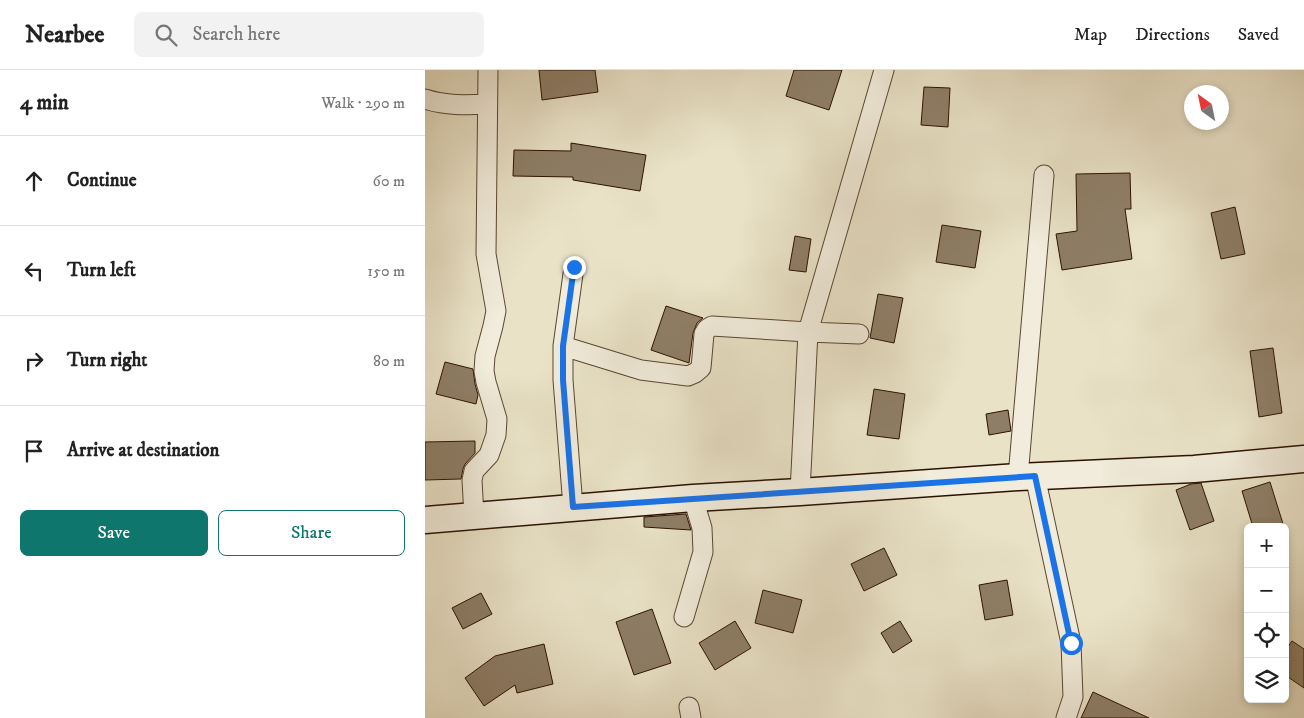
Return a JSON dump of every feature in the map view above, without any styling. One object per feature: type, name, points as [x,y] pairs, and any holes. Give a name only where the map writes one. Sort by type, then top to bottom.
[{"type":"street","points":[[474,516],[472,480],[474,471],[489,455],[496,435],[497,419],[484,371],[485,356],[495,310],[486,254],[488,70]]},
{"type":"street","points":[[800,492],[809,332],[883,70]]},
{"type":"street","points":[[425,99],[459,105],[487,104]]},
{"type":"street","points":[[1044,175],[1026,476],[1071,643],[1073,697],[1066,718]]},
{"type":"street","points":[[573,507],[563,380],[563,346],[574,267]]},
{"type":"street","points":[[563,346],[641,370],[688,376],[701,368],[704,334],[712,326],[859,334]]},
{"type":"street","points":[[425,520],[693,498],[1026,476],[1194,469],[1304,459]]},
{"type":"street","points":[[684,617],[703,552],[702,528],[693,498]]},
{"type":"building","points":[[539,70],[595,70],[598,92],[542,100]]},
{"type":"building","points":[[794,70],[842,70],[829,110],[786,96]]},
{"type":"building","points":[[924,87],[950,88],[948,127],[921,125]]},
{"type":"building","points":[[571,143],[646,155],[640,191],[573,180],[573,177],[513,176],[514,150],[571,151]]},
{"type":"building","points":[[1130,173],[1131,209],[1125,209],[1132,259],[1062,270],[1056,234],[1077,231],[1076,174]]},
{"type":"building","points":[[1235,207],[1245,254],[1221,259],[1211,213]]},
{"type":"building","points":[[942,225],[981,231],[975,268],[936,262]]},
{"type":"building","points":[[795,236],[811,239],[806,272],[789,270]]},
{"type":"building","points":[[878,294],[903,298],[894,343],[870,338]]},
{"type":"building","points":[[666,306],[703,318],[697,323],[693,333],[689,363],[651,350]]},
{"type":"building","points":[[1273,348],[1282,413],[1259,417],[1250,351]]},
{"type":"building","points":[[445,362],[473,369],[478,395],[476,404],[436,394]]},
{"type":"building","points":[[874,389],[905,394],[899,439],[867,435]]},
{"type":"building","points":[[1008,410],[1011,431],[989,435],[986,414]]},
{"type":"building","points":[[475,441],[475,453],[465,464],[461,479],[425,480],[425,442]]},
{"type":"building","points":[[1270,482],[1283,523],[1252,523],[1242,491]]},
{"type":"building","points":[[1201,483],[1214,521],[1190,530],[1176,490],[1191,484]]},
{"type":"building","points":[[686,514],[691,530],[644,527],[644,517]]},
{"type":"building","points":[[884,548],[897,575],[864,591],[851,564]]},
{"type":"building","points":[[1007,580],[1013,615],[985,620],[979,585]]},
{"type":"building","points":[[763,590],[802,600],[793,633],[755,623]]},
{"type":"building","points":[[481,593],[492,614],[463,629],[452,608]]},
{"type":"building","points":[[652,609],[671,663],[634,675],[616,622]]},
{"type":"building","points":[[735,621],[751,648],[715,670],[699,643]]},
{"type":"building","points":[[900,621],[912,641],[893,653],[881,633]]},
{"type":"building","points":[[1292,641],[1304,649],[1304,688],[1289,678],[1289,645]]},
{"type":"building","points":[[544,644],[553,684],[517,693],[515,685],[484,706],[465,678],[495,656]]},
{"type":"building","points":[[1093,692],[1149,718],[1081,718]]},
{"type":"route","points":[[574,267],[563,346],[563,380],[573,507],[1035,476],[1071,643]]}]
